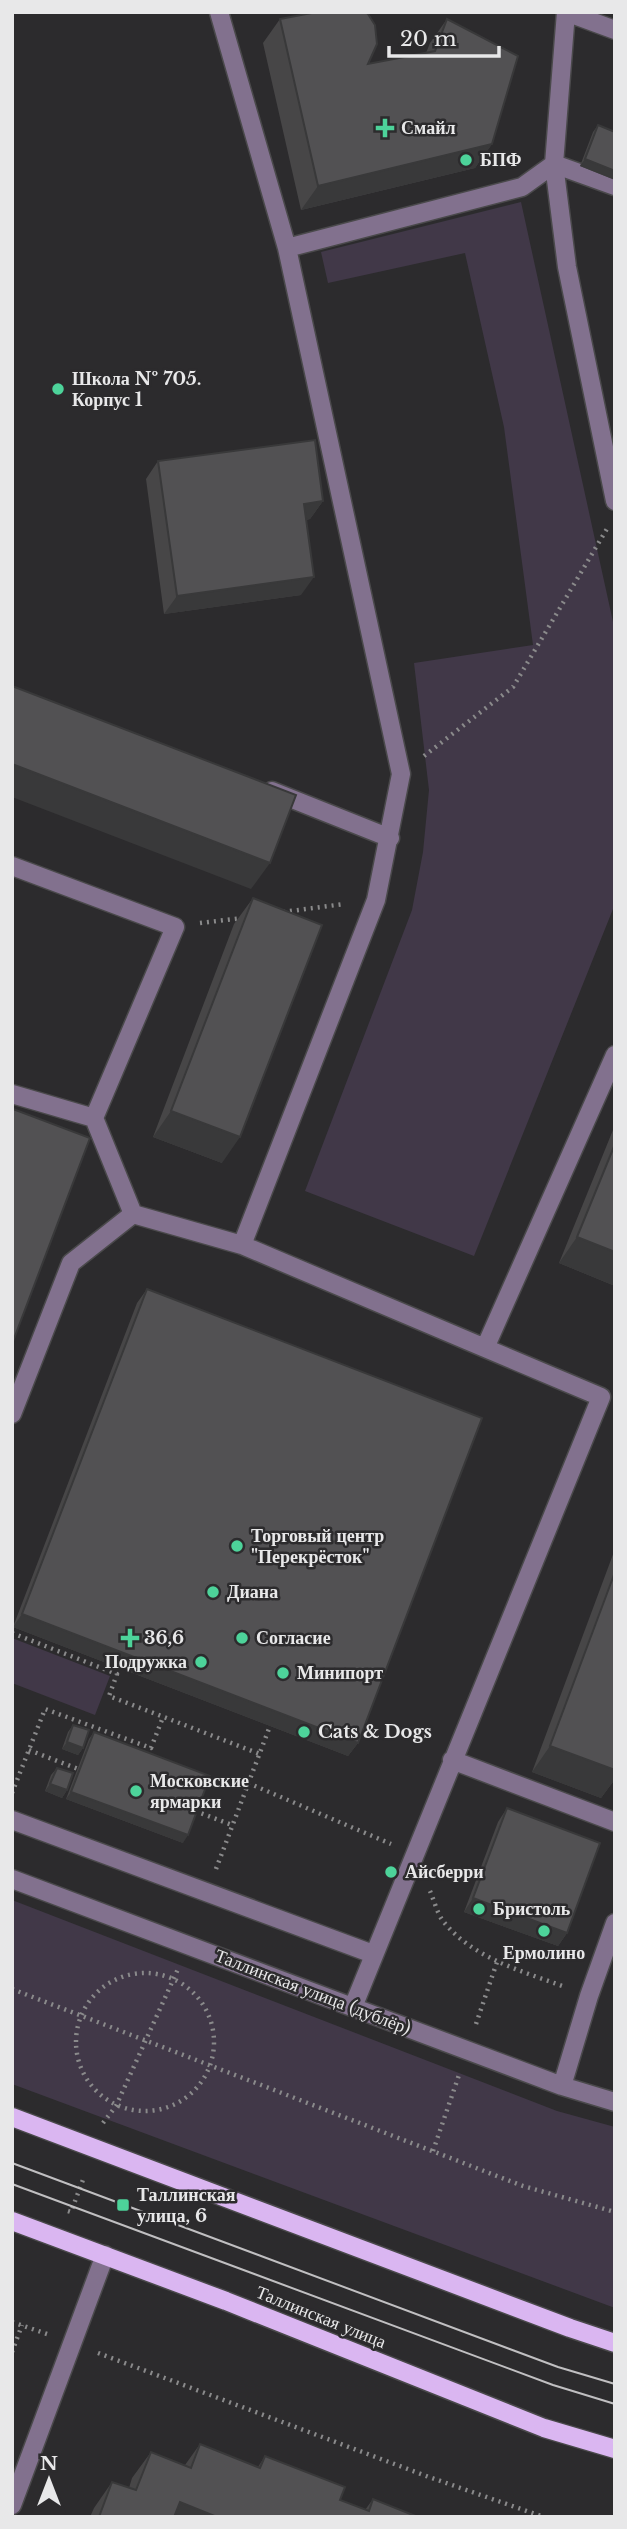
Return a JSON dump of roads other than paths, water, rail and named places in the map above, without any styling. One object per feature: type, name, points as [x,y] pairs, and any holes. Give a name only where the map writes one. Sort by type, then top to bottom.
[{"type":"main road","points":[[12,2117],[615,2343]]},
{"type":"main road","name":"Таллинская улица","points":[[12,2221],[226,2301],[544,2428],[615,2449]]},
{"type":"street","points":[[219,12],[287,248],[401,774],[376,900],[242,1245]]},
{"type":"street","points":[[615,30],[566,12],[554,164],[567,267],[615,500]]},
{"type":"street","points":[[287,248],[522,187],[554,164]]},
{"type":"street","points":[[554,164],[615,186]]},
{"type":"street","points":[[251,783],[390,838]]},
{"type":"street","points":[[12,866],[174,927],[94,1118],[133,1214]]},
{"type":"street","points":[[485,1348],[615,1055]]},
{"type":"street","points":[[12,1094],[94,1118]]},
{"type":"street","points":[[133,1214],[242,1245],[485,1348],[608,1395],[452,1760],[352,2007]]},
{"type":"street","points":[[12,1414],[71,1263],[133,1214]]},
{"type":"street","points":[[452,1760],[615,1822]]},
{"type":"street","points":[[12,1820],[373,1954]]},
{"type":"street","name":"Таллинская улица (дублёр)","points":[[12,1879],[562,2086],[615,2102]]},
{"type":"street","points":[[562,2086],[589,1996],[615,1923]]},
{"type":"street","points":[[12,2505],[105,2255]]},
{"type":"tram line","points":[[12,2163],[558,2367],[615,2384]]},
{"type":"tram line","points":[[12,2184],[553,2385],[615,2404]]},
{"type":"place","name":"Смайл","points":[[385,128]]},
{"type":"place","name":"БПФ","points":[[466,160]]},
{"type":"place","name":"Школа № 705. Корпус 1","points":[[58,389]]},
{"type":"place","name":"Торговый центр \"Перекрёсток\"","points":[[237,1546]]},
{"type":"place","name":"Диана","points":[[213,1592]]},
{"type":"place","name":"36,6","points":[[130,1638]]},
{"type":"place","name":"Согласие","points":[[242,1638]]},
{"type":"place","name":"Подружка","points":[[201,1662]]},
{"type":"place","name":"Минипорт","points":[[283,1673]]},
{"type":"place","name":"Cats & Dogs","points":[[304,1732]]},
{"type":"place","name":"Московские ярмарки","points":[[136,1791]]},
{"type":"place","name":"Айсберри","points":[[391,1872]]},
{"type":"place","name":"Бристоль","points":[[479,1909]]},
{"type":"place","name":"Ермолино","points":[[544,1931]]},
{"type":"place","name":"Таллинская улица, 6","points":[[123,2205]]}]
